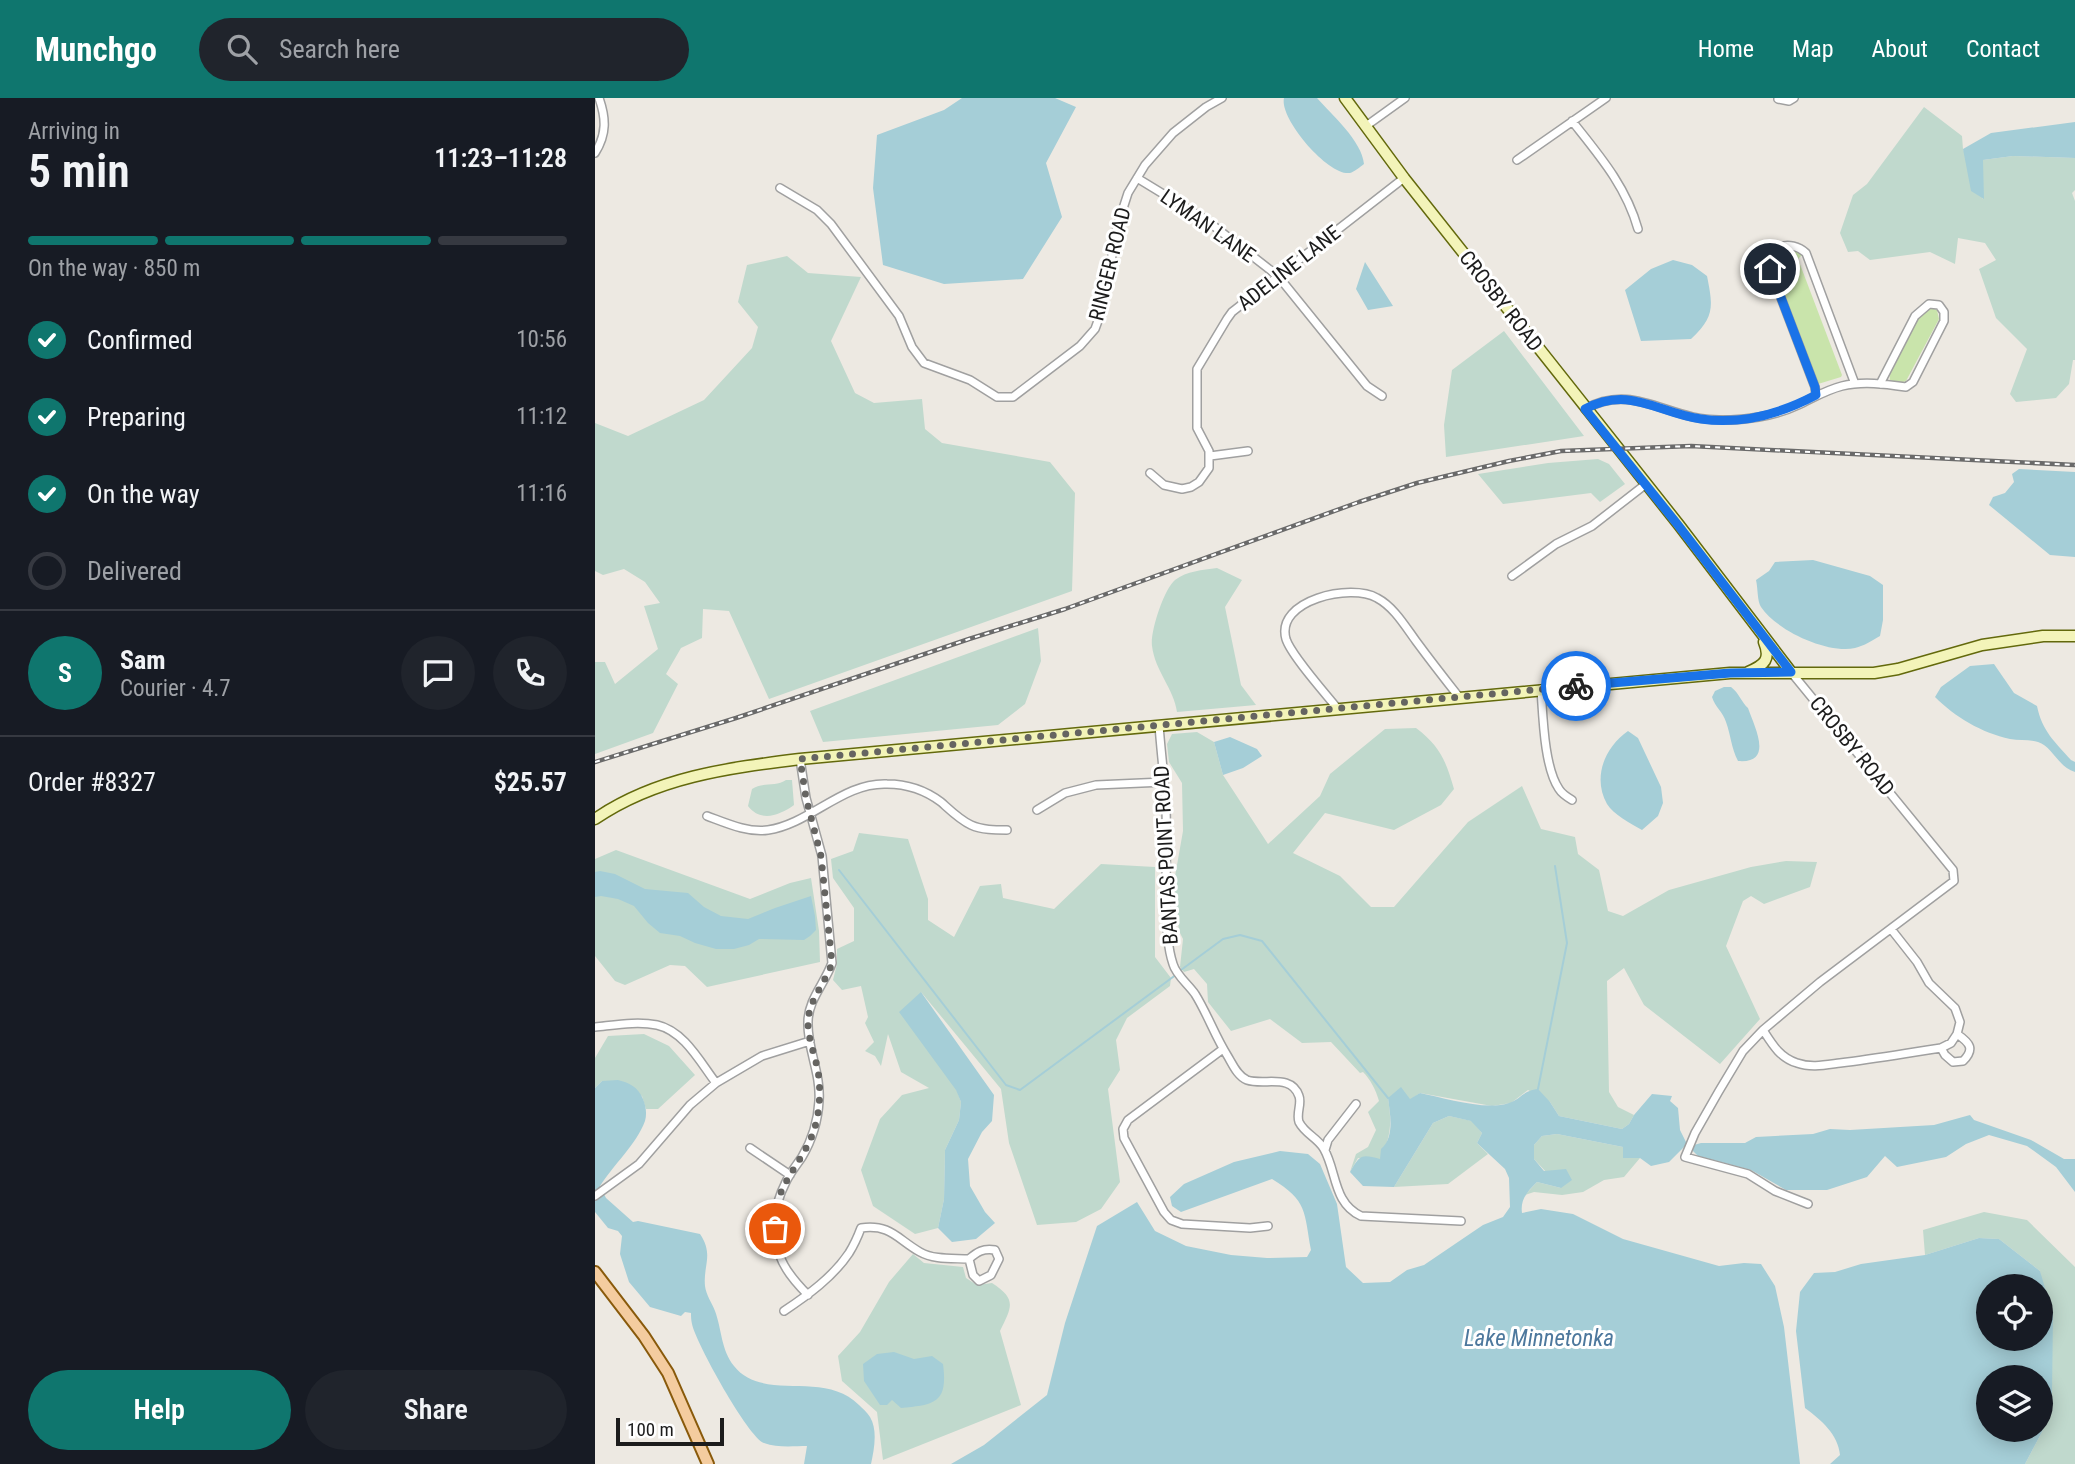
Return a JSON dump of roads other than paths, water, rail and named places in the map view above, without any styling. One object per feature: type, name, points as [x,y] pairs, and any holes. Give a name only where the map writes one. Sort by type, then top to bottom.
[{"type":"main road","name":"CROSBY ROAD","points":[[1345,98],[1404,178],[1791,672]]},
{"type":"main road","points":[[1745,673],[1759,666],[1767,657],[1768,651],[1755,626]]},
{"type":"main road","points":[[595,819],[641,793],[672,781],[736,766],[1541,689],[1745,673],[1874,673],[1992,643],[2035,637],[2075,636]]},
{"type":"main road","points":[[595,1272],[668,1373],[708,1464]]},
{"type":"street","points":[[595,153],[601,142],[605,120],[599,98]]},
{"type":"street","name":"RINGER ROAD","points":[[780,188],[817,210],[831,224],[899,316],[912,347],[924,363],[970,380],[997,397],[1013,397],[1080,346],[1095,328],[1103,307],[1122,210],[1137,178],[1173,133],[1221,98]]},
{"type":"street","points":[[1366,127],[1405,98]]},
{"type":"street","points":[[1517,160],[1606,98]]},
{"type":"street","points":[[1778,99],[1789,101],[1794,98]]},
{"type":"street","points":[[1571,121],[1621,187],[1638,229]]},
{"type":"street","name":"LYMAN LANE","points":[[1137,178],[1206,220],[1278,276],[1367,386],[1382,396]]},
{"type":"street","name":"ADELINE LANE","points":[[1210,456],[1197,428],[1198,369],[1232,312],[1404,178]]},
{"type":"street","points":[[1816,395],[1770,269],[1773,251],[1783,245],[1794,245],[1807,253],[1855,384]]},
{"type":"street","points":[[1585,409],[1602,401],[1621,398],[1702,419],[1733,420],[1768,416],[1829,390],[1855,384],[1906,387],[1911,384],[1944,321],[1944,312],[1939,305],[1929,303],[1916,316],[1880,384]]},
{"type":"street","points":[[1150,473],[1164,485],[1182,489],[1191,487],[1205,476],[1210,456],[1248,451]]},
{"type":"street","points":[[1512,576],[1556,544],[1592,526],[1646,484]]},
{"type":"street","points":[[1337,708],[1291,649],[1285,632],[1286,624],[1296,609],[1343,592],[1366,593],[1387,604],[1458,697]]},
{"type":"street","name":"CROSBY ROAD","points":[[1791,672],[1953,870],[1954,881],[1821,982],[1763,1030],[1743,1051],[1685,1157],[1748,1174],[1775,1191],[1808,1204]]},
{"type":"street","points":[[1541,689],[1546,748],[1553,779],[1560,792],[1572,800]]},
{"type":"street","name":"BANTAS POINT ROAD","points":[[1159,725],[1166,806],[1168,940],[1173,966],[1195,994],[1223,1049],[1240,1075],[1247,1080],[1284,1082],[1293,1086],[1299,1095],[1298,1118],[1301,1125],[1325,1150],[1340,1195],[1345,1205],[1353,1212],[1361,1216],[1461,1221]]},
{"type":"street","points":[[800,759],[806,798],[821,856],[832,963],[811,1005],[808,1022],[818,1074],[819,1101],[814,1129],[803,1154],[784,1184],[776,1208],[775,1229],[779,1256],[792,1278],[808,1295]]},
{"type":"street","points":[[1037,810],[1065,793],[1096,785],[1164,782]]},
{"type":"street","points":[[707,816],[747,829],[768,830],[859,788],[884,783],[908,786],[925,792],[970,825],[1007,830]]},
{"type":"street","points":[[1763,1030],[1784,1057],[1812,1067],[1941,1048],[1951,1043],[1960,1022],[1955,1008],[1929,983],[1910,951],[1891,929]]},
{"type":"street","points":[[595,1027],[658,1025],[673,1032],[687,1045],[716,1083]]},
{"type":"street","points":[[1941,1048],[1953,1062],[1963,1061],[1969,1055],[1970,1047],[1957,1034]]},
{"type":"street","points":[[595,1196],[639,1164],[690,1105],[716,1083],[762,1056],[810,1041]]},
{"type":"street","points":[[1223,1049],[1128,1120],[1123,1129],[1124,1138],[1171,1220],[1182,1224],[1250,1228],[1268,1226]]},
{"type":"street","points":[[1325,1150],[1328,1140],[1356,1104]]},
{"type":"street","points":[[750,1148],[790,1175]]},
{"type":"street","points":[[784,1311],[808,1295],[834,1270],[850,1252],[861,1228],[888,1230],[921,1253],[933,1257],[969,1259],[986,1248],[995,1250],[999,1259],[991,1275],[979,1281],[973,1275],[969,1259]]},
{"type":"water","points":[[962,98],[1055,98],[1076,107],[1046,163],[1062,217],[1023,279],[944,284],[883,265],[873,188],[877,135],[944,110]]},
{"type":"water","points":[[1284,98],[1317,98],[1352,137],[1364,164],[1350,173],[1341,171],[1318,156],[1289,119]]},
{"type":"water","points":[[2075,122],[2075,158],[2013,156],[1983,160],[1984,199],[1971,191],[1963,149],[1991,133]]},
{"type":"water","points":[[1673,260],[1692,265],[1707,276],[1711,303],[1708,317],[1691,339],[1641,341],[1625,290],[1651,269]]},
{"type":"water","points":[[1365,262],[1393,306],[1368,310],[1356,289]]},
{"type":"water","points":[[2019,469],[2075,472],[2075,557],[2050,555],[1989,505],[1993,497],[2005,493],[2014,482],[2012,474]]},
{"type":"water","points":[[1813,560],[1870,576],[1883,585],[1880,636],[1855,648],[1844,649],[1818,644],[1791,632],[1761,607],[1756,580],[1769,571],[1775,562]]},
{"type":"water","points":[[1994,664],[2014,693],[2037,706],[2050,736],[2075,762],[2075,772],[2064,766],[2043,744],[2010,739],[1979,728],[1951,711],[1935,697],[1941,687],[1970,666]]},
{"type":"water","points":[[1731,687],[1736,692],[1748,708],[1754,724],[1759,750],[1756,757],[1749,760],[1738,761],[1725,718],[1712,697],[1715,691]]},
{"type":"water","points":[[1628,731],[1638,738],[1661,787],[1663,803],[1658,816],[1642,830],[1610,808],[1601,783],[1607,754]]},
{"type":"water","points":[[1230,737],[1257,749],[1262,756],[1243,768],[1223,775],[1214,742]]},
{"type":"water","points":[[595,872],[615,874],[645,889],[688,893],[704,907],[721,916],[748,919],[811,896],[816,930],[804,940],[759,939],[734,949],[716,949],[680,936],[660,933],[634,906],[618,899],[595,897]]},
{"type":"water","points":[[921,992],[994,1095],[992,1121],[982,1132],[968,1159],[970,1186],[985,1212],[995,1223],[976,1239],[952,1242],[938,1228],[944,1199],[945,1150],[959,1120],[961,1102],[956,1090],[899,1012]]},
{"type":"water","points":[[618,1080],[639,1091],[645,1104],[646,1116],[636,1138],[600,1186],[606,1198],[633,1222],[700,1234],[707,1254],[706,1289],[724,1347],[734,1366],[746,1377],[761,1383],[829,1389],[845,1395],[859,1405],[869,1415],[874,1428],[871,1464],[804,1464],[807,1446],[769,1445],[756,1437],[712,1368],[696,1334],[691,1313],[685,1312],[681,1316],[650,1307],[629,1282],[620,1254],[622,1236],[618,1231],[608,1228],[595,1212],[595,1088],[602,1081]]},
{"type":"water","name":"Lake Minnetonka","points":[[1401,1087],[1410,1099],[1420,1093],[1488,1106],[1509,1103],[1528,1091],[1538,1089],[1559,1116],[1622,1129],[1652,1094],[1672,1096],[1670,1101],[1678,1108],[1680,1130],[1686,1142],[1694,1145],[1745,1143],[1756,1137],[1813,1134],[1830,1129],[1934,1125],[1970,1115],[1974,1120],[2031,1140],[2064,1159],[2075,1159],[2075,1192],[2056,1167],[2027,1146],[1989,1135],[1966,1144],[1946,1157],[1897,1167],[1885,1156],[1867,1177],[1827,1190],[1786,1190],[1751,1170],[1698,1156],[1684,1147],[1669,1162],[1651,1166],[1640,1158],[1623,1158],[1623,1147],[1557,1134],[1542,1136],[1534,1145],[1534,1159],[1544,1171],[1566,1169],[1572,1180],[1561,1188],[1537,1182],[1523,1199],[1522,1213],[1541,1209],[1573,1214],[1623,1239],[1719,1266],[1761,1264],[1775,1286],[1784,1327],[1800,1464],[951,1464],[984,1445],[1047,1395],[1065,1323],[1097,1226],[1137,1202],[1155,1231],[1186,1246],[1231,1255],[1307,1257],[1311,1250],[1302,1208],[1292,1194],[1272,1179],[1181,1212],[1172,1206],[1170,1197],[1184,1184],[1234,1162],[1280,1151],[1308,1154],[1320,1164],[1337,1204],[1346,1267],[1363,1283],[1390,1282],[1407,1270],[1424,1265],[1483,1225],[1503,1217],[1510,1207],[1509,1178],[1505,1169],[1477,1143],[1482,1133],[1471,1121],[1449,1116],[1433,1123],[1394,1187],[1363,1186],[1350,1172],[1362,1157],[1380,1159],[1381,1149],[1390,1132],[1388,1098]]},
{"type":"water","points":[[1979,1238],[1999,1239],[2040,1271],[2041,1274],[1976,1274],[1976,1351],[2053,1351],[2052,1365],[1976,1365],[1976,1442],[2037,1442],[2025,1464],[1830,1464],[1840,1455],[1836,1440],[1823,1423],[1805,1408],[1796,1331],[1800,1292],[1814,1273],[1835,1272],[1861,1264],[1925,1255]]},
{"type":"water","points":[[894,1352],[914,1359],[932,1356],[943,1364],[943,1386],[937,1399],[913,1407],[901,1408],[892,1400],[887,1405],[880,1405],[864,1381],[863,1364],[877,1354]]},
{"type":"waterway","points":[[1538,1089],[1567,943],[1555,866]]},
{"type":"waterway","points":[[839,870],[1006,1085],[1020,1090],[1177,974]]},
{"type":"waterway","points":[[1181,970],[1223,939],[1240,935],[1262,941],[1388,1098]]},
{"type":"railway","points":[[595,762],[1065,609],[1359,502],[1417,483],[1509,461],[1561,451],[1691,446],[2075,465]]}]
